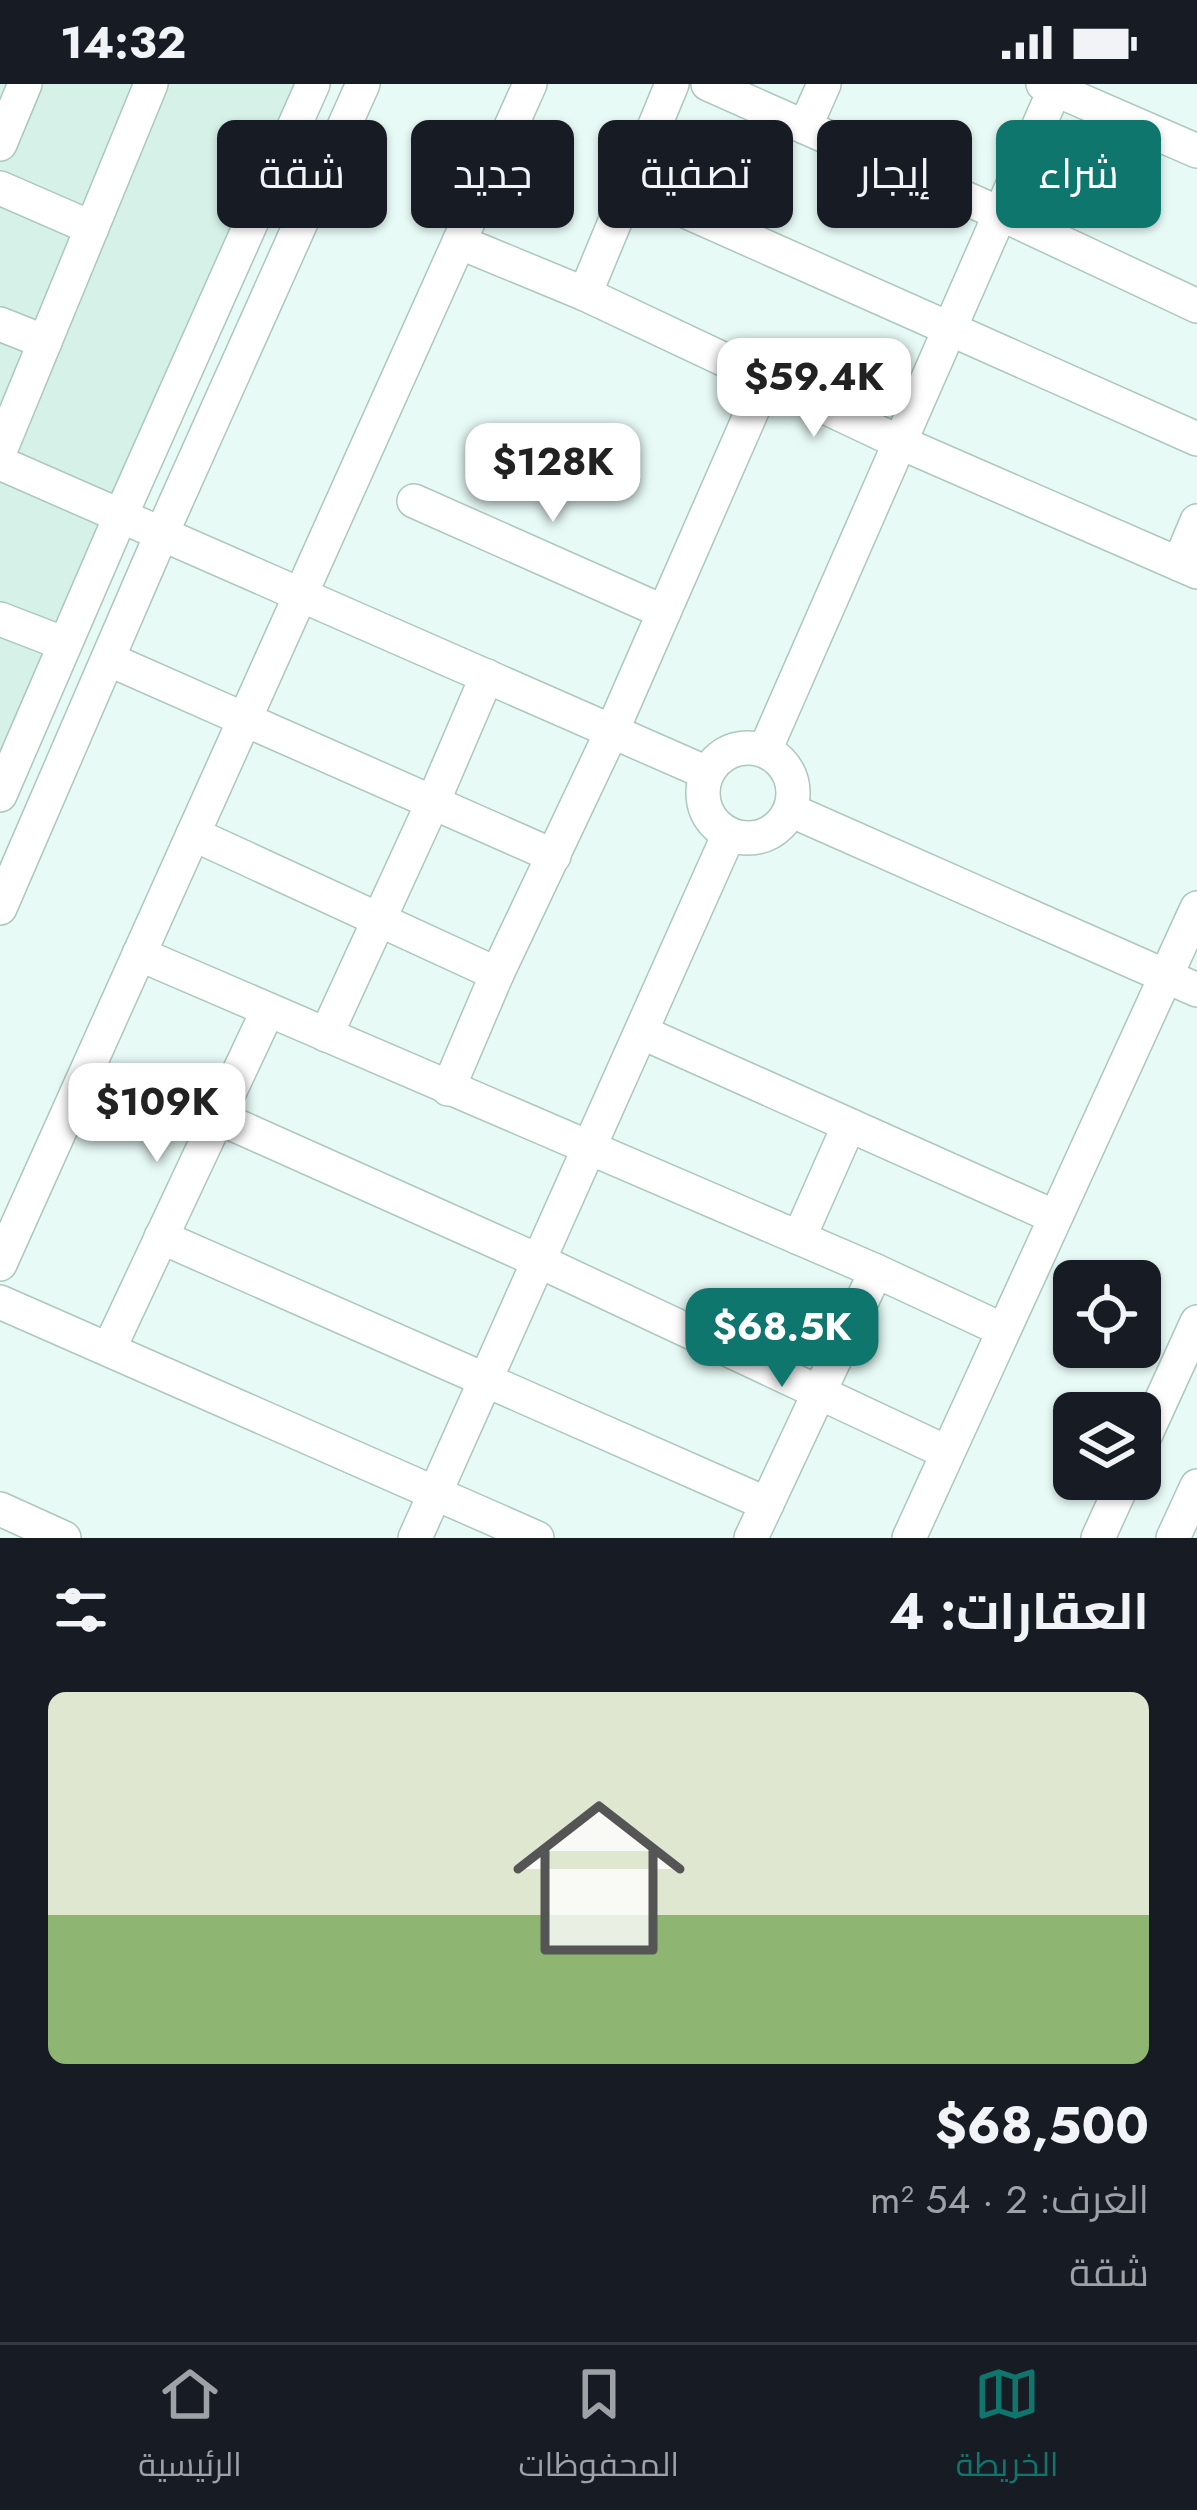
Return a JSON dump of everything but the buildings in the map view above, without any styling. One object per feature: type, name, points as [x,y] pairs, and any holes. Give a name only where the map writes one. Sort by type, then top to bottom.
[{"type":"street","points":[[0,144],[25,84]]},
{"type":"street","points":[[0,451],[152,84]]},
{"type":"street","points":[[0,795],[313,84]]},
{"type":"street","points":[[0,908],[363,84]]},
{"type":"street","points":[[0,1264],[530,84]]},
{"type":"street","points":[[657,120],[672,84]]},
{"type":"street","points":[[708,84],[996,212]]},
{"type":"street","points":[[806,127],[824,84]]},
{"type":"street","points":[[1038,120],[1052,86],[1197,151]]},
{"type":"street","points":[[0,188],[92,228]]},
{"type":"street","points":[[765,750],[996,223]]},
{"type":"street","points":[[584,294],[612,228]]},
{"type":"street","points":[[723,228],[1197,439]]},
{"type":"street","points":[[1030,228],[1197,306]]},
{"type":"street","points":[[459,242],[1188,568],[1197,521]]},
{"type":"street","points":[[0,324],[45,342]]},
{"type":"street","points":[[448,1089],[766,379]]},
{"type":"street","points":[[0,463],[707,772]]},
{"type":"street","points":[[414,501],[664,612]]},
{"type":"street","points":[[0,619],[65,644]]},
{"type":"street","points":[[108,658],[554,856]]},
{"type":"street","points":[[326,1035],[487,676]]},
{"type":"street","points":[[731,750],[765,750],[790,776],[790,810],[764,836],[729,834],[705,808],[707,772],[731,750]]},
{"type":"street","points":[[790,810],[1182,984]]},
{"type":"street","points":[[193,834],[497,974]]},
{"type":"street","points":[[415,1538],[729,834]]},
{"type":"street","points":[[909,1538],[1055,1217],[1182,984],[1197,908]]},
{"type":"street","points":[[139,955],[1003,1330]]},
{"type":"street","points":[[109,1349],[268,1010]]},
{"type":"street","points":[[641,1032],[1055,1217]]},
{"type":"street","points":[[217,1117],[539,1261],[946,1452]]},
{"type":"street","points":[[799,1238],[849,1125]]},
{"type":"street","points":[[161,1237],[767,1504]]},
{"type":"street","points":[[751,1538],[875,1271]]},
{"type":"street","points":[[0,1302],[537,1538]]},
{"type":"street","points":[[1161,1401],[1197,1322]]},
{"type":"street","points":[[1173,1538],[1197,1486]]},
{"type":"street","points":[[1098,1538],[1115,1500]]},
{"type":"street","points":[[0,1510],[64,1538]]},
{"type":"shaded area","points":[[0,84],[327,84],[311,120],[217,120],[217,228],[262,228],[0,808]]}]
